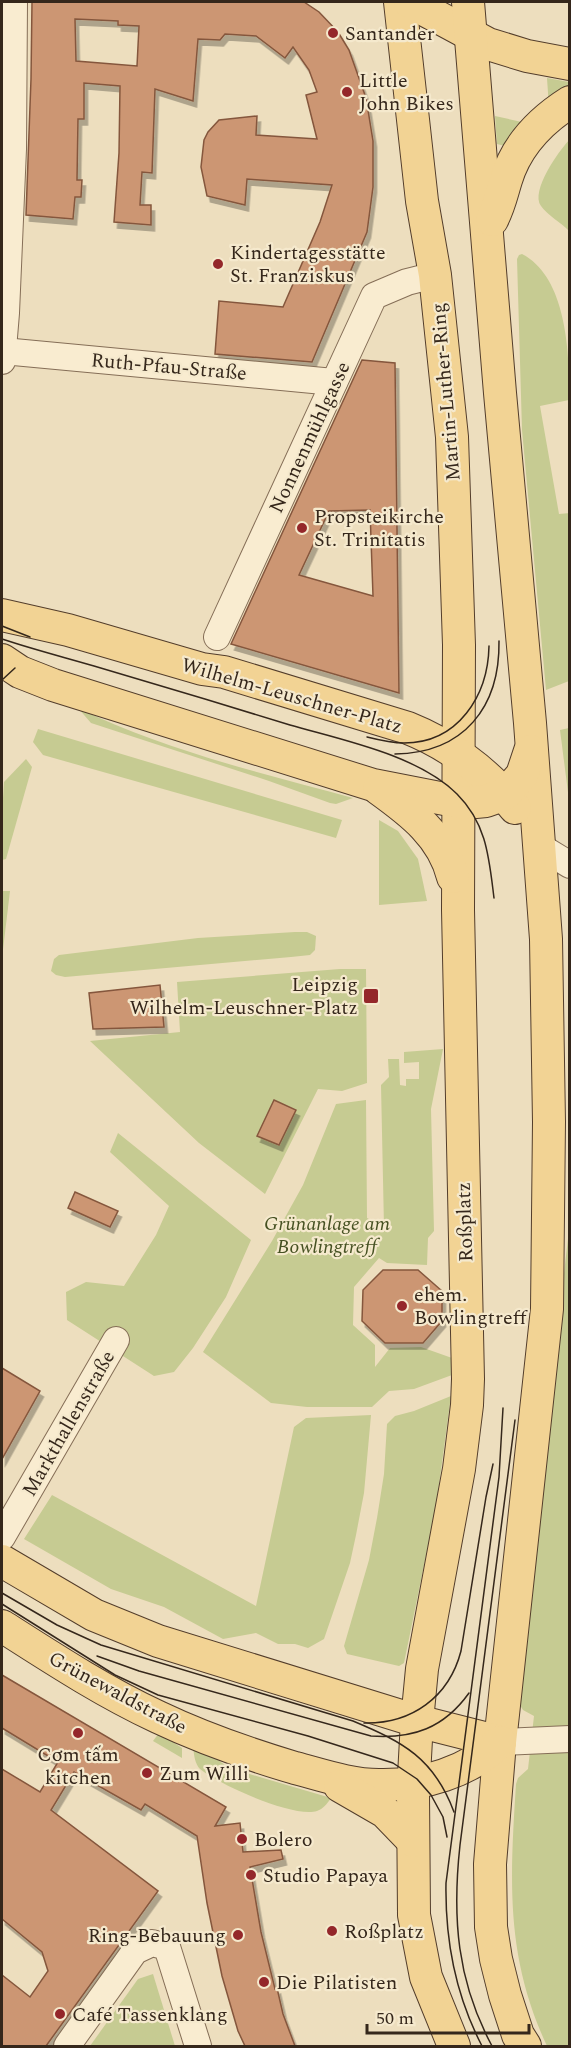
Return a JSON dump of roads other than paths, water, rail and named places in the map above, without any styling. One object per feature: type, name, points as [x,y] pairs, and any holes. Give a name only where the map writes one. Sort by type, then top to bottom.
[{"type":"main road","points":[[468,2],[530,723],[546,939],[549,1036],[547,1309],[544,1352],[500,1742],[490,1864],[491,1927],[505,1995],[518,2035],[525,2046]]},
{"type":"main road","name":"Martin-Luther-Ring","points":[[458,754],[459,645],[452,437],[435,275],[422,201],[407,67],[418,4],[471,35],[503,50],[570,64]]},
{"type":"main road","points":[[487,229],[501,202],[506,179],[523,145],[540,123],[570,102]]},
{"type":"main road","name":"Wilhelm-Leuschner-Platz","points":[[2,615],[58,627],[202,669],[224,672],[392,722],[432,738],[458,754],[503,795],[524,820],[539,846]]},
{"type":"main road","points":[[2,660],[26,674],[72,691],[373,785],[458,801],[481,802],[503,795],[518,780],[525,768],[530,749],[530,723]]},
{"type":"main road","name":"Roßplatz","points":[[454,2046],[426,1977],[414,1915],[413,1841],[417,1721],[422,1669],[459,1469],[467,1405],[468,1358],[458,910],[458,754]]},
{"type":"main road","points":[[373,785],[423,824],[435,838],[450,864],[458,910]]},
{"type":"main road","points":[[2,1561],[94,1616],[134,1632],[185,1650],[417,1721],[500,1742]]},
{"type":"main road","name":"Grünewaldstraße","points":[[2,1626],[110,1692],[161,1719],[235,1749],[322,1776],[363,1784],[396,1785],[414,1782]]},
{"type":"main road","points":[[414,1782],[455,1771],[486,1754],[500,1742]]},
{"type":"main road","points":[[322,1776],[385,1812],[413,1841]]},
{"type":"street","points":[[2,356],[13,149],[14,2]]},
{"type":"street","name":"Nonnenmühlgasse","points":[[217,637],[374,296],[407,282],[435,275]]},
{"type":"street","name":"Ruth-Pfau-Straße","points":[[2,356],[334,382]]},
{"type":"street","points":[[539,846],[570,865]]},
{"type":"street","name":"Markthallenstraße","points":[[2,1537],[116,1340]]},
{"type":"street","points":[[500,1742],[570,1739]]},
{"type":"street","points":[[67,2046],[135,1951],[152,1943],[167,1947],[198,2046]]},
{"type":"tram line","points":[[2,626],[30,637]]},
{"type":"tram line","points":[[2,639],[378,750],[422,769],[441,780],[457,794],[475,817],[485,842],[494,898]]},
{"type":"tram line","points":[[395,754],[419,752],[440,745],[458,735],[473,722],[485,705],[493,686],[498,665],[499,641]]},
{"type":"tram line","points":[[367,737],[399,743],[423,741],[440,735],[454,725],[476,699],[483,682],[489,646]]},
{"type":"tram line","points":[[2,680],[15,668]]},
{"type":"tram line","points":[[482,2046],[465,2007],[454,1967],[450,1946],[446,1883],[499,1477],[503,1408]]},
{"type":"tram line","points":[[492,2046],[480,2022],[464,1973],[457,1924],[457,1898],[460,1845],[515,1420]]},
{"type":"tram line","points":[[364,1723],[398,1719],[413,1713],[426,1705],[448,1682],[461,1651],[493,1464]]},
{"type":"tram line","points":[[2,1593],[57,1625],[101,1645],[353,1721],[387,1736],[415,1754],[426,1765],[446,1793],[454,1812]]},
{"type":"tram line","points":[[2,1604],[115,1675],[158,1695],[308,1736],[393,1763],[417,1779],[431,1795],[443,1817],[447,1837]]},
{"type":"tram line","points":[[97,1656],[139,1671],[371,1736],[401,1735],[426,1729],[449,1715],[469,1693]]},
{"type":"place","name":"Santander","points":[[333,33]]},
{"type":"place","name":"Little John Bikes","points":[[347,92]]},
{"type":"place","name":"Kindertagesstätte St. Franziskus","points":[[218,264]]},
{"type":"place","name":"Propsteikirche St. Trinitatis","points":[[302,528]]},
{"type":"place","name":"Leipzig Wilhelm-Leuschner-Platz","points":[[371,996]]},
{"type":"place","name":"ehem. Bowlingtreff","points":[[402,1306]]},
{"type":"place","name":"Cơm tấm kitchen","points":[[78,1733]]},
{"type":"place","name":"Zum Willi","points":[[147,1773]]},
{"type":"place","name":"Bolero","points":[[242,1839]]},
{"type":"place","name":"Studio Papaya","points":[[251,1875]]},
{"type":"place","name":"Roßplatz","points":[[332,1931]]},
{"type":"place","name":"Ring-Bebauung","points":[[238,1935]]},
{"type":"place","name":"Die Pilatisten","points":[[264,1982]]},
{"type":"place","name":"Café Tassenklang","points":[[60,2014]]},
{"type":"park label","name":"Grünanlage am Bowlingtreff","points":[[327,1234]]}]
